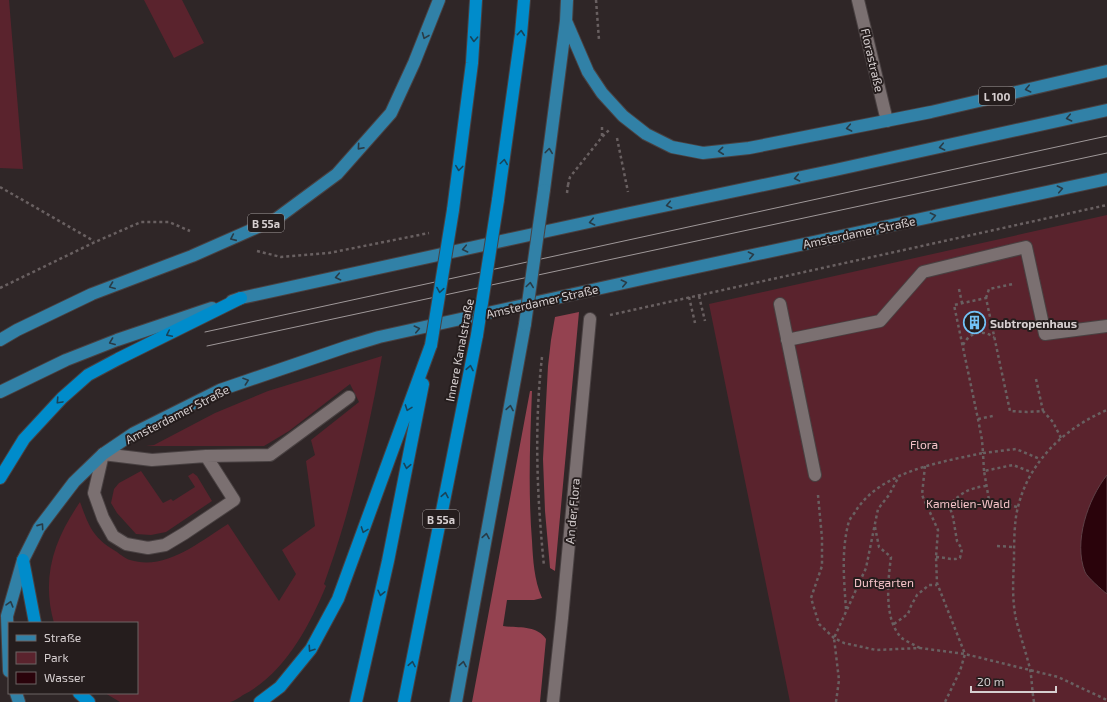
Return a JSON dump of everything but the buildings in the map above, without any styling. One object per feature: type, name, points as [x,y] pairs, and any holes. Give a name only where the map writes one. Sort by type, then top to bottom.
[{"type":"highway","points":[[356,702],[388,561],[431,345],[453,210],[472,63],[476,0]]},
{"type":"highway","name":"Innere Kanalstraße","points":[[404,702],[477,335],[498,200],[521,34],[524,0]]},
{"type":"highway","points":[[0,478],[24,439],[62,398],[88,375],[241,298]]},
{"type":"highway","points":[[260,702],[280,687],[311,649],[338,599],[431,345]]},
{"type":"highway","points":[[23,560],[35,622]]},
{"type":"highway","points":[[80,694],[89,702]]},
{"type":"main road","name":"B 55a","points":[[0,340],[17,330],[92,294],[192,256],[276,219],[337,174],[390,113],[414,63],[439,0]]},
{"type":"main road","points":[[456,702],[525,324],[544,190],[566,20],[567,0]]},
{"type":"main road","points":[[566,20],[588,72],[602,93],[623,116],[646,134],[672,147],[703,153],[749,148],[887,120]]},
{"type":"main road","name":"L 100","points":[[887,120],[1107,71]]},
{"type":"main road","points":[[0,392],[66,360],[117,340],[241,298],[1107,110]]},
{"type":"main road","name":"Amsterdamer Straße","points":[[8,644],[7,616],[23,560],[39,528],[74,482],[103,454],[134,433],[220,390],[379,337],[675,271],[1107,179]]},
{"type":"street","name":"Florastraße","points":[[858,0],[887,120]]},
{"type":"street","points":[[787,340],[880,321],[923,272],[1026,247],[1045,334],[1107,326]]},
{"type":"street","points":[[780,304],[815,475]]},
{"type":"street","name":"An der Flora","points":[[552,702],[562,618],[590,319]]},
{"type":"street","points":[[206,456],[234,500],[165,545],[148,548],[126,544],[114,536],[103,518],[94,493],[103,454],[152,460],[206,456],[270,455],[349,397]]},
{"type":"path","points":[[596,0],[599,44]]},
{"type":"path","points":[[568,185],[570,177],[602,137]]},
{"type":"path","points":[[617,140],[628,193]]},
{"type":"path","points":[[0,187],[95,242]]},
{"type":"path","points":[[590,319],[1107,205]]},
{"type":"path","points":[[0,288],[95,242],[141,222],[169,222],[190,231]]},
{"type":"path","points":[[1013,284],[989,289],[986,298],[1010,411],[1043,411]]},
{"type":"path","points":[[959,289],[962,303]]},
{"type":"path","points":[[699,296],[705,321]]},
{"type":"path","points":[[689,298],[695,323]]},
{"type":"path","points":[[986,298],[954,305],[978,419],[988,500],[1017,507]]},
{"type":"path","points":[[963,345],[967,338],[976,333],[986,332],[994,337]]},
{"type":"path","points":[[543,350],[539,381],[537,435],[539,511],[545,574]]},
{"type":"path","points":[[1036,379],[1043,411],[1053,422],[1061,438]]},
{"type":"path","points":[[1034,702],[1030,670],[1016,618],[1013,588],[1017,507],[1031,472],[1040,459],[1061,438],[1084,421],[1107,410]]},
{"type":"path","points":[[978,419],[993,416]]},
{"type":"path","points":[[846,610],[843,568],[844,546],[850,520],[864,499],[882,486],[925,466],[983,453],[1016,449],[1040,459]]},
{"type":"path","points":[[984,471],[1013,465],[1031,472]]},
{"type":"path","points":[[925,466],[922,495],[938,530],[936,557],[937,585],[965,654],[960,671],[945,702]]},
{"type":"path","points":[[815,475],[822,538],[822,566],[811,598],[819,624],[834,638],[844,643],[876,650],[920,648],[965,654],[1058,677],[1107,700]]},
{"type":"path","points":[[836,702],[839,680],[834,638],[866,568],[878,509],[889,495],[899,477]]},
{"type":"path","points":[[936,557],[944,557],[954,560],[960,558],[962,549],[957,541],[953,516],[949,505],[956,498],[972,488],[986,486]]},
{"type":"path","points":[[874,525],[879,547],[891,557],[888,581],[889,611],[895,628],[903,638],[920,648]]},
{"type":"path","points":[[997,546],[1014,547]]},
{"type":"path","points":[[894,624],[908,614],[917,595],[929,585],[937,585]]},
{"type":"green space","points":[[0,0],[9,0],[23,169],[0,168]]},
{"type":"green space","points":[[144,0],[182,0],[204,43],[174,58]]},
{"type":"green space","name":"Flora","points":[[1107,215],[1107,702],[790,702],[709,304]]},
{"type":"green space","points":[[382,356],[370,419],[350,502],[324,584],[326,586],[312,617],[294,648],[271,675],[258,686],[230,702],[120,702],[107,694],[138,694],[138,622],[54,622],[50,606],[50,575],[52,560],[63,530],[80,502],[89,525],[102,542],[127,559],[143,562],[156,562],[182,553],[228,524],[279,601],[296,574],[282,550],[315,526],[306,461],[315,455],[311,440],[359,402],[350,384],[289,431],[264,446],[146,446],[154,445],[215,413],[268,391]]},
{"type":"green space","points":[[141,471],[163,503],[171,499],[173,501],[195,487],[188,476],[193,473],[197,476],[212,501],[166,532],[151,535],[136,534],[117,513],[111,503],[114,489],[119,483]]},
{"type":"shaded area","points":[[579,312],[555,571],[550,568],[545,511],[543,459],[548,366],[555,317]]},
{"type":"shaded area","points":[[530,391],[532,391],[530,466],[531,522],[534,570],[542,598],[534,600],[507,600],[503,626],[532,629],[537,631],[546,639],[540,702],[472,702]]},
{"type":"water","points":[[1107,475],[1107,594],[1086,574],[1082,560],[1081,548],[1084,521],[1094,496]]},
{"type":"tram line","points":[[205,332],[1107,136]]},
{"type":"tram line","points":[[207,346],[1107,153]]},
{"type":"place","name":"Subtropenhaus","points":[[974,323]]},
{"type":"park label","name":"Kamelien-Wald","points":[[968,503]]},
{"type":"park label","name":"Duftgarten","points":[[884,582]]}]
